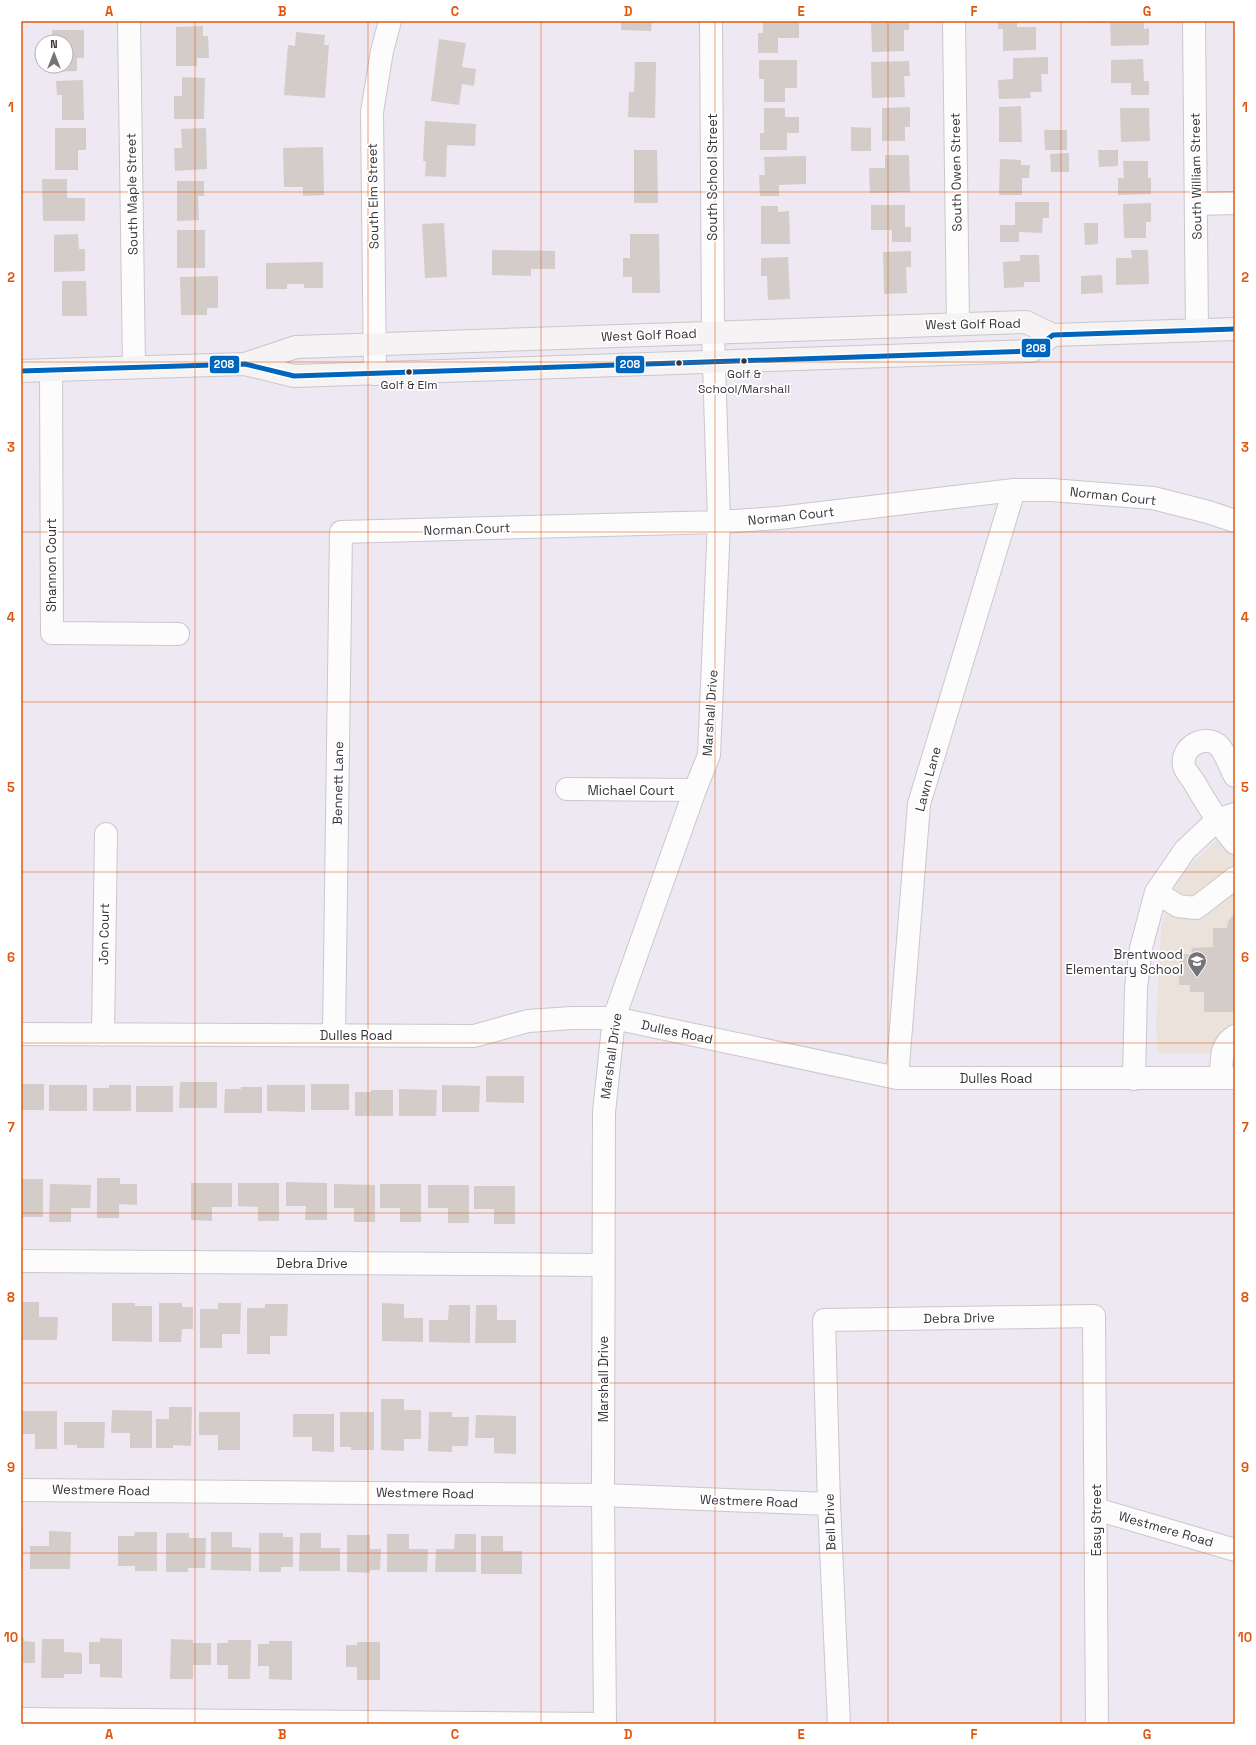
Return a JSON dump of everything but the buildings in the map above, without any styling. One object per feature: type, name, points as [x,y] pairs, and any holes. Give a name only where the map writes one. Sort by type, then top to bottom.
[{"type":"main road","name":"West Golf Road","points":[[246,364],[296,347],[713,332],[1026,322],[1053,335],[1235,329]]},
{"type":"main road","name":"West Golf Road","points":[[21,371],[246,364],[294,376],[375,374],[1032,350],[1053,335]]},
{"type":"street","name":"South Maple Street","points":[[129,21],[134,368]]},
{"type":"street","name":"South Elm Street","points":[[375,374],[372,112],[382,51],[390,21]]},
{"type":"street","name":"South School Street","points":[[711,21],[713,332]]},
{"type":"street","name":"South Owen Street","points":[[954,21],[958,324]]},
{"type":"street","name":"South William Street","points":[[1194,21],[1198,330]]},
{"type":"street","points":[[1196,204],[1235,203]]},
{"type":"street","name":"Marshall Drive","points":[[605,1724],[602,1265],[604,1112],[614,1018],[695,790],[709,755],[719,522],[713,332]]},
{"type":"street","name":"Shannon Court","points":[[51,370],[52,633],[178,634]]},
{"type":"street","name":"Norman Court","points":[[341,532],[719,522],[779,518],[1014,490],[1051,490],[1154,498],[1208,512],[1235,521]]},
{"type":"street","name":"Lawn Lane","points":[[897,1078],[919,804],[1014,490]]},
{"type":"street","name":"Bennett Lane","points":[[334,1035],[341,532]]},
{"type":"street","points":[[1235,776],[1220,747],[1212,742],[1201,742],[1191,745],[1185,754],[1184,766],[1226,817],[1235,843]]},
{"type":"street","name":"Michael Court","points":[[567,789],[695,790]]},
{"type":"street","points":[[1134,1078],[1136,988],[1141,948],[1156,892],[1185,850],[1226,817]]},
{"type":"street","name":"Jon Court","points":[[103,1035],[106,834]]},
{"type":"street","points":[[1156,892],[1178,906],[1196,908],[1235,878]]},
{"type":"street","name":"Dulles Road","points":[[21,1034],[474,1036],[528,1021],[572,1018],[614,1018],[897,1078],[1228,1078]]},
{"type":"street","points":[[1228,1078],[1222,1052],[1225,1045],[1235,1036]]},
{"type":"street","name":"Debra Drive","points":[[21,1260],[602,1265]]},
{"type":"street","name":"Debra Drive","points":[[824,1320],[1094,1316]]},
{"type":"street","name":"Easy Street","points":[[1094,1316],[1097,1724]]},
{"type":"street","name":"Bell Drive","points":[[824,1320],[829,1504],[839,1724]]},
{"type":"street","name":"Westmere Road","points":[[21,1490],[603,1495],[829,1504]]},
{"type":"street","name":"Westmere Road","points":[[1096,1509],[1235,1550]]},
{"type":"street","points":[[21,1719],[605,1724]]},
{"type":"shaded area","name":"Brentwood Elementary School","points":[[1235,828],[1235,1054],[1158,1053],[1156,1028],[1161,929],[1171,894],[1183,872],[1217,840]]},
{"type":"transit line","name":"208","points":[[21,371],[245,364],[294,376],[1032,351],[1053,335],[1235,329]]},
{"type":"place","name":"Golf & School/Marshall","points":[[744,361]]},
{"type":"place","name":"Golf & Elm","points":[[409,372]]},
{"type":"place","name":"Brentwood Elementary School","points":[[1197,978]]}]
